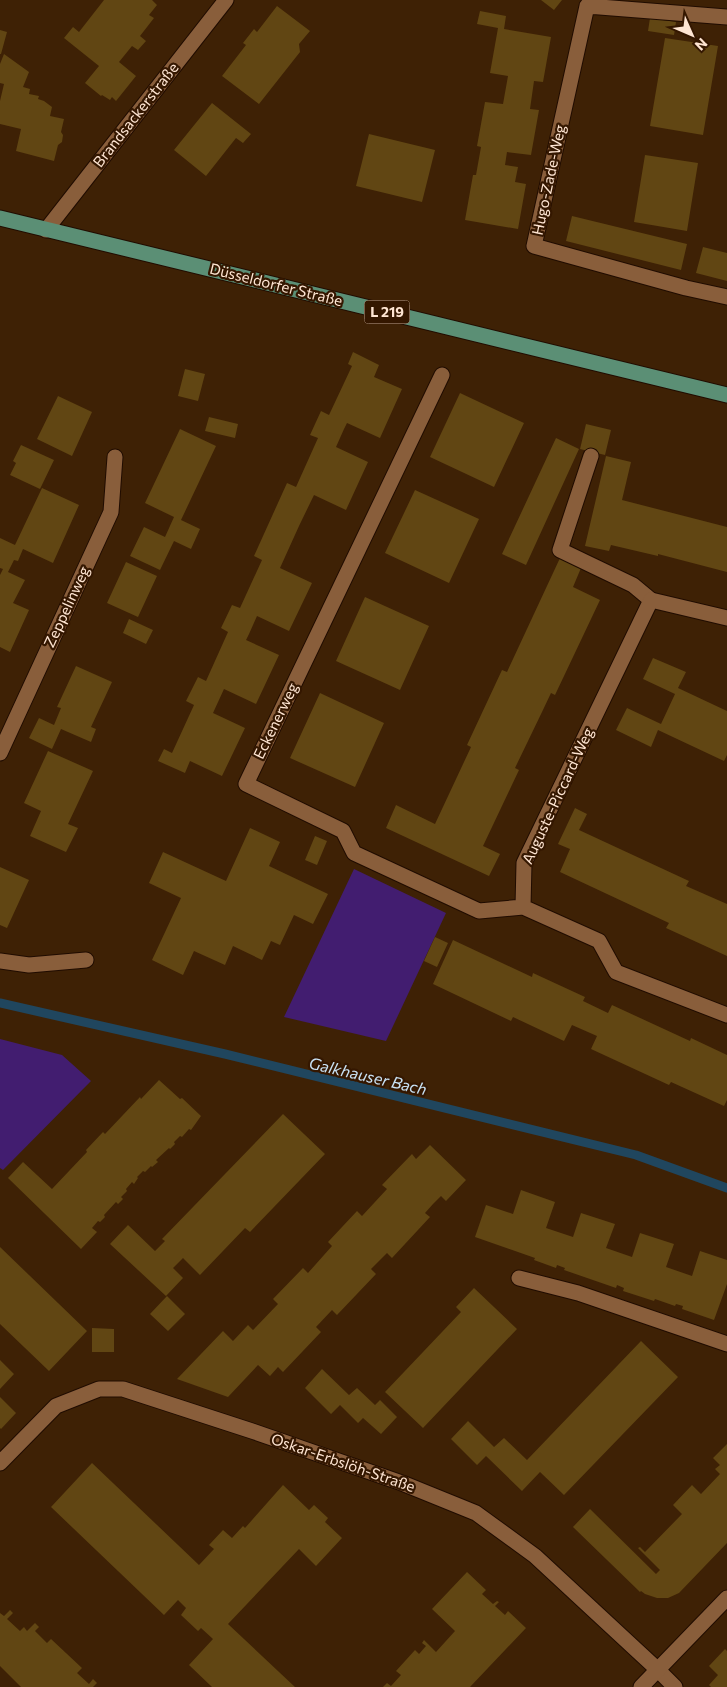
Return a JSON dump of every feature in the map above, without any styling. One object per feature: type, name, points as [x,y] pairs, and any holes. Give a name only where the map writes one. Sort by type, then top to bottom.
[{"type":"main road","name":"Düsseldorfer Straße","points":[[0,218],[727,395]]},
{"type":"street","name":"Brandsackerstraße","points":[[46,230],[226,0]]},
{"type":"street","name":"Hugo-Zade-Weg","points":[[727,17],[590,3],[534,246],[727,297]]},
{"type":"street","name":"Eckenerweg","points":[[442,375],[246,784],[343,831],[354,853],[479,911],[524,907]]},
{"type":"street","points":[[591,456],[560,550],[633,585],[651,600],[727,618]]},
{"type":"street","name":"Zeppelinweg","points":[[0,753],[111,512],[115,457]]},
{"type":"street","name":"Auguste-Piccard-Weg","points":[[524,907],[524,862],[651,600]]},
{"type":"street","points":[[524,907],[599,940],[616,972],[727,1015]]},
{"type":"street","points":[[0,961],[29,966],[86,960]]},
{"type":"street","points":[[519,1278],[578,1293],[727,1344]]},
{"type":"street","name":"Oskar-Erbslöh-Straße","points":[[0,1463],[56,1406],[100,1388],[123,1389],[252,1431],[402,1483],[476,1513],[535,1556],[675,1687]]},
{"type":"street","points":[[641,1687],[727,1598]]},
{"type":"shaded area","points":[[354,869],[446,913],[386,1041],[284,1017]]},
{"type":"shaded area","points":[[0,1039],[62,1055],[91,1081],[3,1170],[0,1168]]},
{"type":"building","points":[[104,0],[152,0],[157,5],[149,15],[154,18],[140,36],[146,41],[138,50],[132,46],[119,62],[136,76],[116,101],[112,97],[110,100],[101,96],[85,83],[99,66],[64,38],[73,27],[79,32]]},
{"type":"building","points":[[541,0],[562,0],[554,10]]},
{"type":"building","points":[[277,6],[310,31],[299,44],[300,52],[259,104],[222,76],[246,45],[243,43],[254,29],[257,32]]},
{"type":"building","points":[[480,11],[506,16],[504,29],[551,37],[543,82],[534,81],[530,109],[539,110],[531,155],[507,152],[505,165],[518,167],[515,182],[526,184],[518,229],[465,220],[473,175],[476,175],[481,147],[477,146],[485,102],[503,104],[508,76],[490,73],[498,28],[477,24]]},
{"type":"building","points":[[650,18],[676,22],[674,35],[648,31]]},
{"type":"building","points":[[0,30],[7,32],[1,54],[0,54]]},
{"type":"building","points":[[665,38],[718,46],[703,135],[650,126]]},
{"type":"building","points":[[4,54],[29,72],[23,87],[30,89],[29,94],[39,96],[38,99],[52,107],[50,116],[64,119],[61,132],[63,135],[62,142],[58,145],[54,161],[16,151],[21,129],[0,124],[0,101],[4,84],[0,83],[0,64]]},
{"type":"building","points":[[212,103],[251,134],[243,143],[236,138],[206,176],[174,150]]},
{"type":"building","points":[[369,134],[435,150],[422,202],[356,186]]},
{"type":"building","points":[[645,155],[698,163],[687,231],[634,222]]},
{"type":"building","points":[[572,216],[687,244],[681,270],[566,241]]},
{"type":"building","points":[[703,247],[727,253],[727,281],[696,273]]},
{"type":"building","points":[[353,352],[379,365],[374,377],[402,389],[380,438],[347,423],[344,429],[336,447],[368,462],[346,510],[314,495],[299,526],[280,568],[312,583],[289,631],[257,616],[246,640],[279,655],[256,704],[224,689],[213,713],[245,728],[222,776],[190,761],[185,773],[158,761],[164,749],[172,753],[194,705],[186,701],[198,677],[206,681],[228,632],[221,628],[232,605],[240,608],[262,560],[254,556],[287,483],[296,487],[318,438],[310,435],[321,411],[329,415],[352,366],[348,364]]},
{"type":"building","points":[[185,369],[205,374],[198,401],[178,396]]},
{"type":"building","points":[[460,393],[524,423],[494,487],[430,457]]},
{"type":"building","points":[[58,396],[92,412],[72,456],[37,439]]},
{"type":"building","points":[[209,417],[238,424],[235,438],[205,431]]},
{"type":"building","points":[[586,424],[611,430],[605,455],[580,449]]},
{"type":"building","points":[[180,429],[216,446],[181,520],[200,529],[191,549],[174,541],[160,570],[130,556],[144,527],[165,537],[174,517],[145,503]]},
{"type":"building","points":[[556,438],[579,449],[526,565],[502,554]]},
{"type":"building","points":[[21,445],[54,460],[40,489],[10,475],[16,463],[13,461]]},
{"type":"building","points":[[606,456],[631,462],[622,500],[727,527],[727,572],[658,554],[658,556],[611,545],[609,551],[585,546]]},
{"type":"building","points":[[42,488],[79,505],[53,563],[23,549],[18,561],[14,560],[8,572],[25,580],[13,603],[29,610],[10,652],[0,647],[0,575],[3,569],[0,568],[0,538],[15,545]]},
{"type":"building","points":[[415,490],[479,519],[449,583],[385,553]]},
{"type":"building","points":[[560,558],[581,568],[573,587],[600,600],[555,695],[551,693],[515,768],[519,770],[483,846],[500,854],[489,876],[386,828],[396,805],[435,824],[471,747],[467,745],[502,670],[507,672]]},
{"type":"building","points":[[126,562],[157,576],[138,617],[107,603]]},
{"type":"building","points":[[365,597],[429,626],[400,690],[336,661]]},
{"type":"building","points":[[129,619],[153,630],[146,644],[123,633]]},
{"type":"building","points":[[653,658],[686,672],[678,688],[727,711],[727,755],[724,761],[658,730],[651,747],[616,730],[627,708],[661,724],[675,694],[643,679]]},
{"type":"building","points":[[76,666],[112,682],[91,727],[96,729],[91,742],[61,729],[52,749],[29,738],[39,718],[54,725],[61,708],[57,707]]},
{"type":"building","points":[[320,693],[384,723],[355,787],[290,758]]},
{"type":"building","points":[[48,751],[93,771],[68,824],[78,828],[66,852],[30,836],[41,811],[24,803]]},
{"type":"building","points":[[575,808],[587,814],[579,830],[689,881],[686,886],[727,904],[727,956],[666,928],[669,923],[560,872],[570,849],[558,844]]},
{"type":"building","points":[[250,828],[280,842],[269,866],[328,894],[313,924],[294,915],[280,945],[271,941],[262,960],[233,946],[225,965],[194,951],[183,975],[152,960],[181,898],[149,883],[163,852],[226,881]]},
{"type":"building","points":[[315,836],[327,841],[317,865],[305,860]]},
{"type":"building","points":[[0,867],[29,880],[7,928],[0,925]]},
{"type":"building","points":[[435,937],[448,943],[437,967],[424,961]]},
{"type":"building","points":[[453,940],[532,977],[533,973],[585,997],[583,1001],[608,1013],[612,1005],[690,1041],[691,1038],[727,1055],[727,1100],[724,1106],[671,1082],[669,1085],[591,1049],[597,1036],[572,1025],[564,1041],[513,1017],[511,1021],[433,984]]},
{"type":"building","points":[[159,1080],[201,1116],[191,1130],[189,1129],[182,1137],[180,1136],[170,1149],[156,1160],[158,1162],[145,1172],[143,1171],[137,1177],[134,1184],[132,1182],[121,1197],[123,1199],[118,1204],[116,1202],[104,1215],[105,1217],[92,1228],[97,1232],[81,1249],[8,1178],[23,1162],[52,1189],[103,1132],[105,1134]]},
{"type":"building","points":[[283,1114],[325,1154],[250,1232],[245,1228],[200,1275],[183,1258],[173,1268],[183,1278],[166,1296],[110,1244],[128,1225],[155,1251],[165,1241],[162,1239]]},
{"type":"building","points":[[430,1145],[466,1180],[446,1201],[441,1196],[433,1204],[425,1213],[430,1217],[392,1258],[387,1253],[371,1269],[376,1274],[337,1315],[332,1310],[316,1327],[321,1332],[283,1372],[278,1367],[270,1376],[258,1365],[228,1397],[177,1379],[223,1331],[233,1341],[248,1325],[253,1330],[278,1304],[273,1299],[303,1268],[308,1273],[332,1246],[328,1242],[357,1211],[362,1216],[387,1189],[382,1185],[412,1154],[416,1159]]},
{"type":"building","points":[[521,1190],[555,1202],[546,1228],[573,1237],[581,1213],[615,1224],[606,1248],[632,1257],[640,1233],[674,1244],[666,1267],[692,1276],[700,1251],[727,1260],[727,1284],[714,1320],[682,1309],[683,1306],[676,1304],[675,1306],[655,1299],[654,1301],[623,1291],[624,1288],[617,1285],[616,1288],[564,1270],[565,1268],[557,1265],[556,1268],[534,1260],[535,1258],[475,1237],[486,1205],[513,1214]]},
{"type":"building","points":[[0,1247],[87,1331],[49,1371],[0,1324]]},
{"type":"building","points":[[474,1288],[517,1329],[423,1428],[385,1392],[461,1312],[456,1307]]},
{"type":"building","points":[[167,1296],[185,1314],[168,1331],[150,1314]]},
{"type":"building","points":[[92,1328],[114,1329],[114,1352],[92,1352]]},
{"type":"building","points":[[641,1341],[678,1377],[564,1495],[540,1472],[522,1491],[486,1456],[477,1465],[451,1439],[468,1421],[494,1447],[504,1438],[527,1460]]},
{"type":"building","points":[[0,1360],[14,1374],[0,1389]]},
{"type":"building","points":[[322,1369],[349,1395],[357,1388],[375,1405],[380,1400],[397,1417],[381,1434],[363,1418],[358,1423],[340,1405],[331,1414],[305,1388]]},
{"type":"building","points":[[0,1397],[16,1413],[1,1429],[0,1428]]},
{"type":"building","points":[[727,1444],[727,1543],[679,1593],[668,1598],[657,1598],[640,1592],[573,1527],[590,1509],[656,1574],[660,1570],[638,1548],[640,1547],[645,1552],[682,1514],[673,1505],[692,1485],[701,1494],[720,1474],[715,1469],[720,1465],[713,1458]]},
{"type":"building","points":[[92,1463],[199,1565],[214,1549],[209,1545],[223,1530],[232,1538],[243,1526],[245,1528],[283,1485],[309,1510],[314,1505],[328,1518],[325,1522],[342,1538],[316,1566],[299,1549],[228,1624],[295,1687],[212,1687],[189,1665],[213,1639],[201,1628],[198,1631],[181,1615],[186,1608],[178,1600],[164,1615],[51,1507]]},
{"type":"building","points":[[467,1572],[486,1590],[482,1594],[493,1604],[497,1601],[499,1602],[495,1606],[505,1615],[508,1611],[526,1628],[470,1687],[383,1687],[387,1683],[391,1686],[401,1675],[396,1671],[415,1650],[419,1654],[426,1646],[422,1643],[424,1640],[436,1652],[455,1631],[432,1609]]},
{"type":"building","points":[[10,1610],[13,1613],[7,1619],[20,1631],[24,1627],[27,1631],[35,1623],[39,1627],[35,1631],[47,1643],[51,1639],[82,1668],[77,1673],[89,1684],[93,1679],[97,1683],[93,1687],[21,1687],[0,1666],[0,1613],[4,1616]]},
{"type":"building","points":[[725,1649],[727,1651],[727,1687],[711,1687],[709,1685],[718,1675],[709,1666]]},
{"type":"waterway","name":"Galkhauser Bach","points":[[0,1003],[225,1054],[636,1155],[727,1188]]}]
